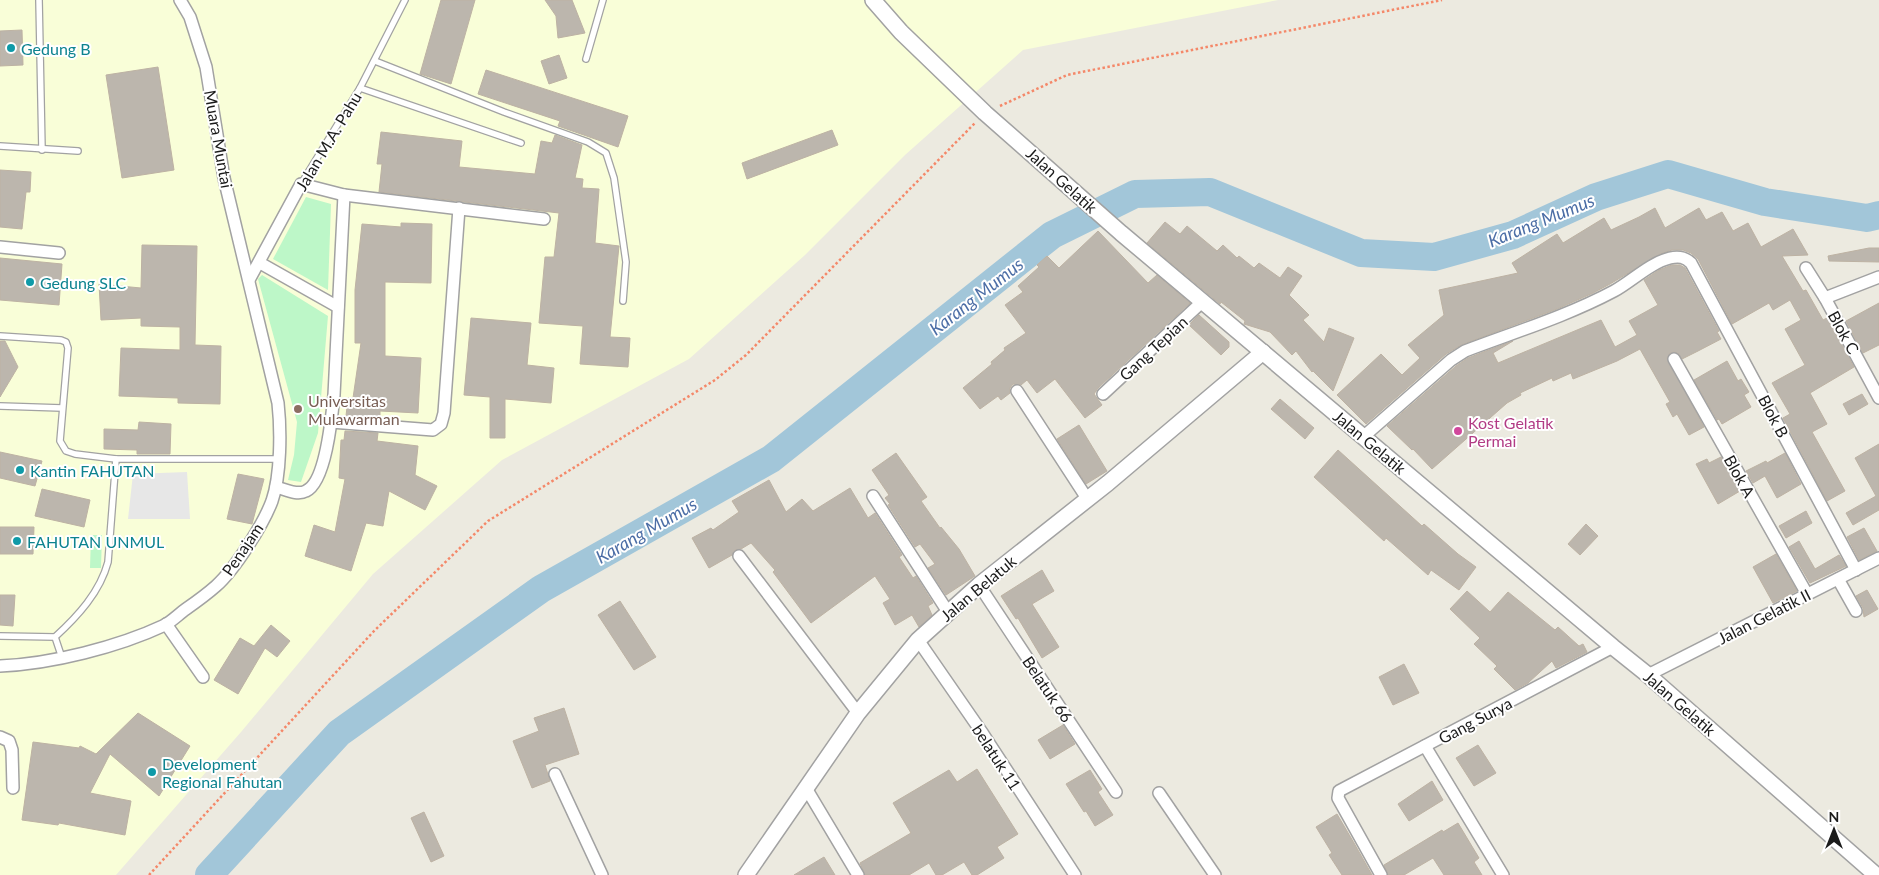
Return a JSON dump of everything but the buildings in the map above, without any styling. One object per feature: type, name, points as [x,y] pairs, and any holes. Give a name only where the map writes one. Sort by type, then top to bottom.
[{"type":"street","name":"Muara Muntai","points":[[180,0],[190,17],[206,67],[224,178],[249,280]]},
{"type":"street","name":"Jalan Gelatik","points":[[873,0],[902,32],[985,113],[1121,233],[1613,648],[1648,675],[1876,875]]},
{"type":"street","name":"Jalan M.A. Pahu","points":[[249,280],[260,263],[301,184]]},
{"type":"street","points":[[301,184],[344,195],[544,219]]},
{"type":"street","points":[[276,487],[298,493],[306,492],[314,486],[323,463],[331,422],[344,195]]},
{"type":"street","points":[[331,422],[433,430],[441,424],[444,414],[459,208]]},
{"type":"street","points":[[0,247],[59,253]]},
{"type":"street","name":"Blok B","points":[[1363,437],[1451,360],[1465,351],[1568,312],[1614,291],[1660,262],[1670,258],[1685,258],[1691,262],[1856,570]]},
{"type":"street","points":[[260,263],[338,307]]},
{"type":"street","name":"Blok C","points":[[1806,268],[1825,298],[1879,398]]},
{"type":"street","points":[[1825,298],[1879,277]]},
{"type":"street","name":"Penajam","points":[[0,666],[62,658],[121,642],[166,624],[217,585],[247,547],[272,502],[276,487],[280,426],[278,403],[249,280]]},
{"type":"street","name":"Gang Tepian","points":[[1103,394],[1202,302]]},
{"type":"street","name":"Jalan Belatuk","points":[[746,875],[858,713],[918,640],[979,585],[1088,500],[1263,352]]},
{"type":"street","name":"Blok A","points":[[1674,359],[1807,594]]},
{"type":"street","points":[[1017,391],[1088,500]]},
{"type":"street","points":[[873,496],[948,612]]},
{"type":"street","points":[[739,556],[858,713]]},
{"type":"street","name":"Jalan Gelatik II","points":[[1648,675],[1879,558]]},
{"type":"street","points":[[1838,579],[1856,611]]},
{"type":"street","name":"Belatuk 66","points":[[979,585],[1116,792]]},
{"type":"street","points":[[166,624],[204,677]]},
{"type":"street","name":"belatuk 11","points":[[918,640],[983,734],[1074,875]]},
{"type":"street","name":"Gang Surya","points":[[1381,875],[1338,798],[1338,792],[1613,648]]},
{"type":"street","points":[[0,736],[9,741],[12,750],[12,788]]},
{"type":"street","points":[[1425,746],[1503,875]]},
{"type":"street","points":[[555,774],[602,875]]},
{"type":"street","points":[[806,788],[858,875]]},
{"type":"street","points":[[1159,793],[1215,875]]},
{"type":"lane","points":[[39,0],[42,150]]},
{"type":"lane","name":"Jalan M.A. Pahu","points":[[301,184],[360,88],[405,0]]},
{"type":"lane","points":[[586,59],[603,0]]},
{"type":"lane","points":[[375,61],[504,112],[588,142],[606,153],[614,178],[626,262],[623,300]]},
{"type":"lane","points":[[360,88],[521,143]]},
{"type":"lane","points":[[0,146],[78,151]]},
{"type":"lane","points":[[0,336],[61,340],[66,342],[68,348],[60,441],[66,451],[116,459],[278,459]]},
{"type":"lane","points":[[0,406],[62,408]]},
{"type":"lane","points":[[0,636],[55,637],[89,601],[104,576],[108,562],[116,459]]},
{"type":"lane","points":[[55,637],[62,658]]},
{"type":"path","points":[[148,875],[374,631],[488,521],[715,380],[746,355],[985,113],[1067,75],[1442,0]]},
{"type":"shaded area","name":"Universitas Mulawarman","points":[[0,0],[1278,0],[1023,50],[905,155],[805,255],[689,359],[502,460],[373,574],[241,732],[116,875],[0,875]]},
{"type":"shaded area","points":[[306,197],[331,204],[328,290],[273,259]]},
{"type":"shaded area","points":[[262,275],[328,316],[318,433],[301,482],[288,480],[294,455],[297,422],[258,279]]},
{"type":"shaded area","points":[[187,472],[190,519],[128,519],[133,474]]},
{"type":"shaded area","points":[[91,535],[102,535],[101,568],[90,568]]},
{"type":"waterway","name":"Karang Mumus","points":[[209,875],[339,733],[541,589],[771,459],[1052,235],[1135,194],[1210,192],[1361,253],[1434,257],[1513,235],[1596,197],[1668,174],[1765,202],[1867,218],[1879,215]]},
{"type":"place","name":"Gedung B","points":[[11,48]]},
{"type":"place","name":"Gedung SLC","points":[[30,282]]},
{"type":"place","name":"Universitas Mulawarman","points":[[298,409]]},
{"type":"place","name":"Kost Gelatik Permai","points":[[1458,431]]},
{"type":"place","name":"Kantin FAHUTAN","points":[[20,470]]},
{"type":"place","name":"FAHUTAN UNMUL","points":[[17,541]]},
{"type":"place","name":"Development Regional Fahutan","points":[[152,772]]}]
